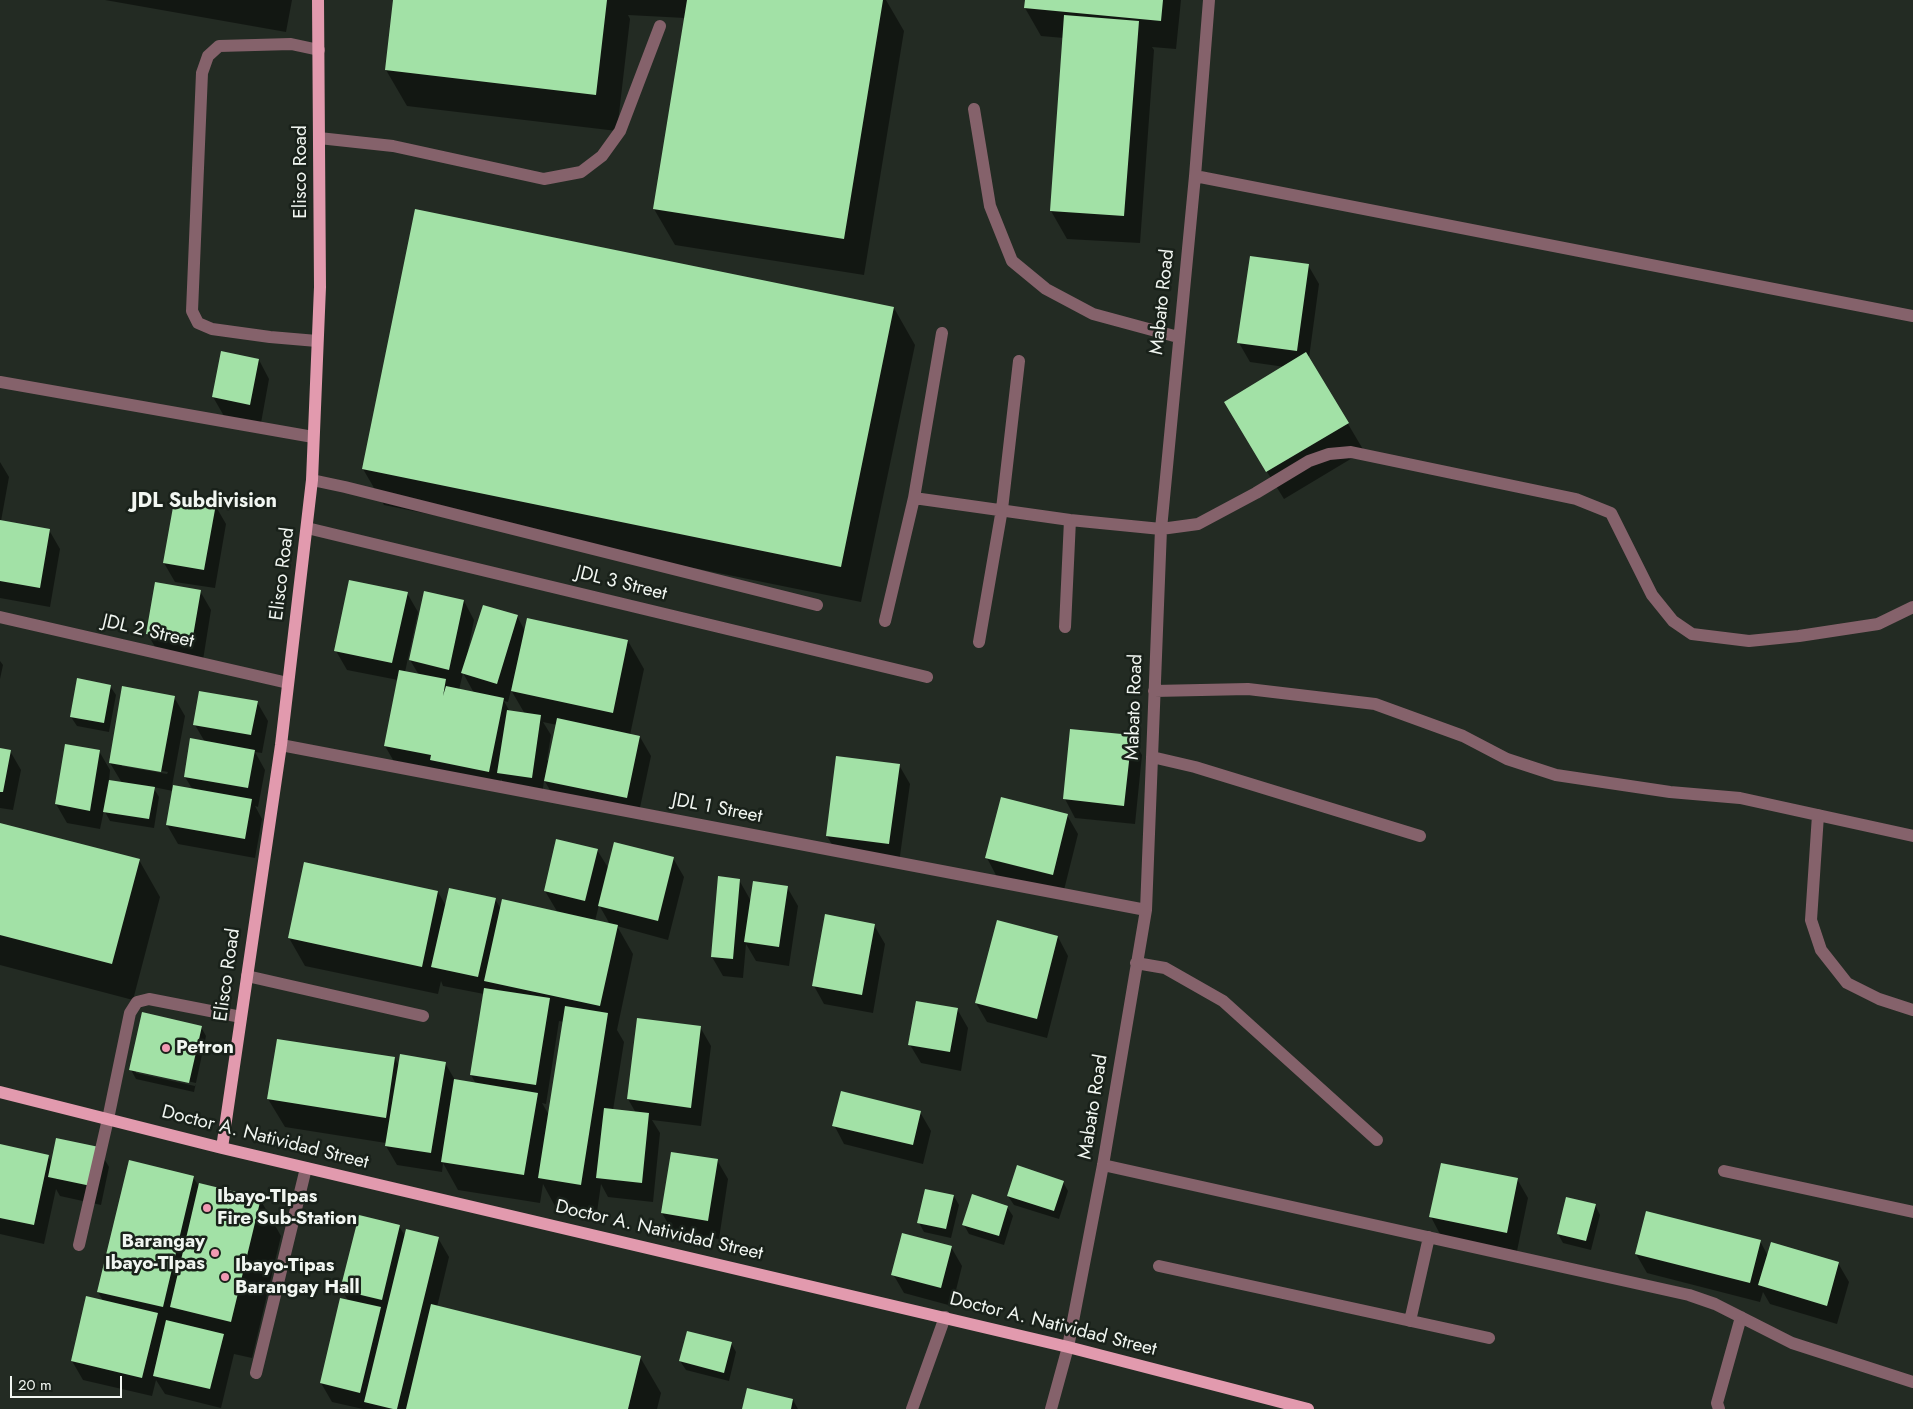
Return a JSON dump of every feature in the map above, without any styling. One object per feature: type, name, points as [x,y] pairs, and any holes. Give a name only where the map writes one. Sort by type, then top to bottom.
[{"type":"main road","name":"Elisco Road","points":[[222,1148],[280,746],[312,480],[320,286],[318,0]]},
{"type":"main road","name":"Doctor A. Natividad Street","points":[[0,1092],[222,1148],[945,1317],[1308,1409]]},
{"type":"street","name":"Mabato Road","points":[[1051,1409],[1068,1347],[1103,1165],[1146,910],[1161,529],[1209,0]]},
{"type":"street","points":[[319,138],[393,146],[544,179],[580,172],[602,156],[620,131],[660,26]]},
{"type":"street","points":[[317,341],[270,338],[212,329],[198,323],[192,311],[202,73],[208,56],[219,46],[291,44],[319,50]]},
{"type":"street","points":[[974,109],[990,206],[1012,261],[1046,289],[1093,314],[1178,338]]},
{"type":"street","points":[[1194,176],[1913,316]]},
{"type":"street","points":[[885,621],[914,498],[942,333]]},
{"type":"street","points":[[979,642],[1002,509],[1019,361]]},
{"type":"street","points":[[0,382],[313,438]]},
{"type":"street","points":[[914,498],[1070,520],[1161,529],[1198,524],[1256,493],[1309,461],[1329,454],[1351,452],[1576,499],[1611,513],[1652,595],[1673,621],[1692,634],[1749,640],[1799,636],[1878,624],[1913,607]]},
{"type":"street","points":[[312,480],[355,489],[817,605]]},
{"type":"street","points":[[1065,628],[1070,520]]},
{"type":"street","name":"JDL 3 Street","points":[[307,528],[926,677]]},
{"type":"street","name":"JDL 2 Street","points":[[0,617],[288,683]]},
{"type":"street","points":[[1154,691],[1248,689],[1375,704],[1463,736],[1507,758],[1556,775],[1670,792],[1740,798],[1913,836]]},
{"type":"street","name":"JDL 1 Street","points":[[280,746],[1146,910]]},
{"type":"street","points":[[1152,757],[1194,767],[1420,836]]},
{"type":"street","points":[[1818,815],[1811,920],[1821,950],[1847,983],[1879,1000],[1913,1010]]},
{"type":"street","points":[[1136,964],[1165,968],[1223,1001],[1377,1140]]},
{"type":"street","points":[[247,976],[423,1016]]},
{"type":"street","points":[[79,1245],[130,1013],[136,1002],[149,1000],[241,1018]]},
{"type":"street","points":[[1103,1165],[1689,1295],[1715,1304],[1792,1344],[1913,1382]]},
{"type":"street","points":[[256,1373],[306,1168]]},
{"type":"street","points":[[1724,1172],[1913,1212]]},
{"type":"street","points":[[1410,1321],[1429,1237]]},
{"type":"street","points":[[1159,1266],[1489,1338]]},
{"type":"street","points":[[912,1409],[945,1317]]},
{"type":"street","points":[[1719,1409],[1717,1403],[1741,1317]]},
{"type":"building","points":[[393,0],[607,0],[596,95],[385,70]]},
{"type":"building","points":[[687,0],[883,0],[844,239],[653,209]]},
{"type":"building","points":[[1025,0],[1163,0],[1161,21],[1024,8]]},
{"type":"building","points":[[1064,15],[1139,21],[1124,216],[1050,211]]},
{"type":"building","points":[[415,209],[894,307],[841,567],[362,469]]},
{"type":"building","points":[[1250,256],[1309,264],[1297,351],[1237,343]]},
{"type":"building","points":[[221,351],[259,359],[250,405],[212,397]]},
{"type":"building","points":[[1306,352],[1349,423],[1266,472],[1224,402]]},
{"type":"building","points":[[175,496],[216,504],[204,570],[163,563]]},
{"type":"building","points":[[0,520],[50,529],[40,588],[0,581]]},
{"type":"building","points":[[349,580],[408,592],[392,663],[334,651]]},
{"type":"building","points":[[155,582],[201,590],[192,642],[146,634]]},
{"type":"building","points":[[424,591],[464,600],[449,670],[409,660]]},
{"type":"building","points":[[483,605],[518,615],[497,684],[461,673]]},
{"type":"building","points":[[527,618],[628,640],[613,713],[511,691]]},
{"type":"building","points":[[399,670],[446,679],[443,696],[446,686],[504,698],[489,772],[430,760],[431,755],[384,746]]},
{"type":"building","points":[[77,678],[111,685],[104,723],[70,717]]},
{"type":"building","points":[[122,686],[175,696],[161,772],[109,763]]},
{"type":"building","points":[[199,691],[258,701],[251,735],[193,725]]},
{"type":"building","points":[[507,710],[541,715],[532,778],[497,773]]},
{"type":"building","points":[[557,718],[640,736],[627,798],[544,781]]},
{"type":"building","points":[[1070,729],[1132,735],[1124,806],[1063,799]]},
{"type":"building","points":[[190,738],[255,750],[248,788],[184,777]]},
{"type":"building","points":[[65,744],[100,750],[90,811],[55,804]]},
{"type":"building","points":[[0,748],[11,750],[3,792],[0,792]]},
{"type":"building","points":[[836,756],[900,764],[889,844],[826,836]]},
{"type":"building","points":[[109,780],[155,787],[149,819],[103,812]]},
{"type":"building","points":[[173,785],[252,799],[245,839],[166,825]]},
{"type":"building","points":[[1001,797],[1068,814],[1053,875],[985,858]]},
{"type":"building","points":[[0,823],[140,859],[112,964],[0,935]]},
{"type":"building","points":[[556,839],[598,849],[585,901],[544,891]]},
{"type":"building","points":[[614,842],[674,857],[658,921],[598,906]]},
{"type":"building","points":[[304,862],[438,891],[422,967],[288,938]]},
{"type":"building","points":[[718,876],[740,879],[733,959],[711,957]]},
{"type":"building","points":[[753,881],[788,886],[779,947],[744,942]]},
{"type":"building","points":[[449,888],[496,898],[478,977],[431,967]]},
{"type":"building","points":[[502,899],[618,925],[600,1006],[484,981]]},
{"type":"building","points":[[825,914],[875,924],[862,995],[812,986]]},
{"type":"building","points":[[997,920],[1058,936],[1037,1019],[975,1003]]},
{"type":"building","points":[[484,988],[550,998],[536,1085],[470,1075]]},
{"type":"building","points":[[916,1001],[958,1008],[950,1052],[908,1045]]},
{"type":"building","points":[[565,1006],[608,1013],[581,1185],[538,1178]]},
{"type":"building","name":"Petron","points":[[142,1012],[202,1026],[189,1083],[129,1070]]},
{"type":"building","points":[[637,1018],[701,1026],[691,1108],[627,1099]]},
{"type":"building","points":[[277,1039],[395,1057],[386,1118],[267,1099]]},
{"type":"building","points":[[400,1054],[446,1062],[431,1153],[385,1146]]},
{"type":"building","points":[[454,1079],[538,1093],[524,1175],[441,1162]]},
{"type":"building","points":[[841,1091],[921,1111],[913,1145],[832,1126]]},
{"type":"building","points":[[604,1108],[649,1113],[642,1183],[596,1178]]},
{"type":"building","points":[[56,1138],[99,1147],[91,1186],[48,1177]]},
{"type":"building","points":[[0,1144],[49,1155],[34,1225],[0,1218]]},
{"type":"building","points":[[671,1152],[718,1159],[708,1221],[661,1213]]},
{"type":"building","points":[[129,1160],[194,1176],[163,1307],[97,1292]]},
{"type":"building","points":[[1441,1163],[1518,1178],[1507,1233],[1429,1217]]},
{"type":"building","points":[[1017,1165],[1064,1181],[1054,1211],[1007,1196]]},
{"type":"building","name":"Barangay Ibayo-TIpas","points":[[199,1183],[261,1198],[231,1322],[170,1307]]},
{"type":"building","points":[[925,1189],[954,1195],[946,1229],[917,1223]]},
{"type":"building","points":[[972,1194],[1008,1206],[999,1236],[962,1225]]},
{"type":"building","points":[[1566,1197],[1596,1204],[1586,1241],[1557,1234]]},
{"type":"building","points":[[1646,1211],[1761,1240],[1750,1283],[1635,1254]]},
{"type":"building","points":[[359,1215],[400,1225],[382,1300],[340,1290]]},
{"type":"building","points":[[406,1229],[439,1237],[397,1409],[393,1409],[364,1402]]},
{"type":"building","points":[[902,1233],[952,1246],[941,1288],[891,1275]]},
{"type":"building","points":[[1771,1242],[1839,1262],[1827,1306],[1758,1285]]},
{"type":"building","points":[[86,1296],[158,1313],[142,1378],[71,1361]]},
{"type":"building","points":[[340,1298],[381,1307],[360,1393],[320,1383]]},
{"type":"building","points":[[431,1304],[641,1356],[628,1409],[406,1409]]},
{"type":"building","points":[[166,1320],[224,1334],[210,1389],[153,1376]]},
{"type":"building","points":[[687,1331],[732,1342],[724,1373],[679,1361]]},
{"type":"building","points":[[747,1388],[793,1399],[791,1409],[742,1409]]},
{"type":"place","name":"Petron","points":[[166,1048]]},
{"type":"place","name":"Ibayo-TIpas Fire Sub-Station","points":[[207,1208]]},
{"type":"place","name":"Barangay Ibayo-TIpas","points":[[215,1253]]},
{"type":"place","name":"Ibayo-Tipas Barangay Hall","points":[[225,1277]]},
{"type":"district","name":"JDL Subdivision","points":[[204,502]]}]
